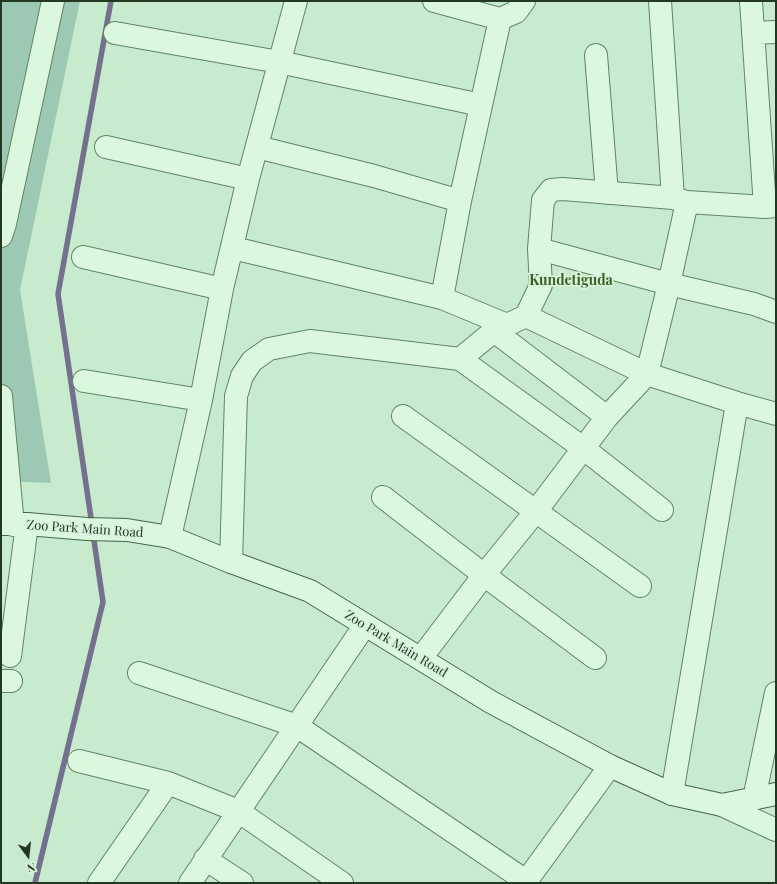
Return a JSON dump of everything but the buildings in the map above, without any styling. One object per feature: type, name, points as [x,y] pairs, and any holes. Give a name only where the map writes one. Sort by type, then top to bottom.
[{"type":"street","points":[[1,236],[52,1]]},
{"type":"street","points":[[170,537],[201,400],[222,289],[233,248],[248,178],[296,1]]},
{"type":"street","points":[[434,1],[500,19],[516,12],[524,1]]},
{"type":"street","points":[[421,658],[484,575],[536,511],[607,417],[647,374],[669,284],[680,200],[660,1]]},
{"type":"street","points":[[460,359],[509,324],[541,285],[539,250],[543,200],[551,190],[563,189],[771,207],[768,125],[753,33],[751,1]]},
{"type":"street","points":[[442,298],[460,201],[500,19]]},
{"type":"street","points":[[753,33],[776,32]]},
{"type":"street","points":[[115,33],[279,62],[481,105]]},
{"type":"street","points":[[596,55],[607,193]]},
{"type":"street","points":[[106,147],[248,178]]},
{"type":"street","points":[[257,148],[374,176],[460,201]]},
{"type":"street","points":[[233,248],[442,298],[647,374],[776,414]]},
{"type":"street","points":[[539,250],[669,284],[754,304],[776,312]]},
{"type":"street","points":[[83,257],[222,289]]},
{"type":"street","points":[[509,324],[607,417]]},
{"type":"street","points":[[231,562],[236,396],[242,376],[252,361],[269,349],[310,341],[460,359],[583,448],[662,510]]},
{"type":"street","points":[[84,381],[201,400]]},
{"type":"street","points":[[1,396],[14,524],[10,656]]},
{"type":"street","points":[[672,794],[737,403]]},
{"type":"street","points":[[403,416],[640,586]]},
{"type":"street","points":[[383,496],[484,575],[595,658]]},
{"type":"street","name":"Zoo Park Main Road","points":[[14,524],[127,530],[170,537],[231,562],[310,591],[491,702],[610,766],[672,794],[722,804],[776,794]]},
{"type":"street","points":[[190,883],[365,625]]},
{"type":"street","points":[[138,673],[296,726],[525,882],[610,766]]},
{"type":"street","points":[[754,799],[776,693]]},
{"type":"street","points":[[79,761],[168,783],[238,811],[342,883]]},
{"type":"street","points":[[99,883],[168,783]]},
{"type":"street","points":[[722,804],[776,830]]},
{"type":"street","points":[[206,858],[242,883]]},
{"type":"green space","points":[[1,1],[80,1],[20,290],[51,483],[1,481]]},
{"type":"waterway","points":[[92,525],[58,294],[111,1]]},
{"type":"waterway","points":[[35,883],[103,602],[93,534]]},
{"type":"district","name":"Kundetiguda","points":[[571,281]]}]
